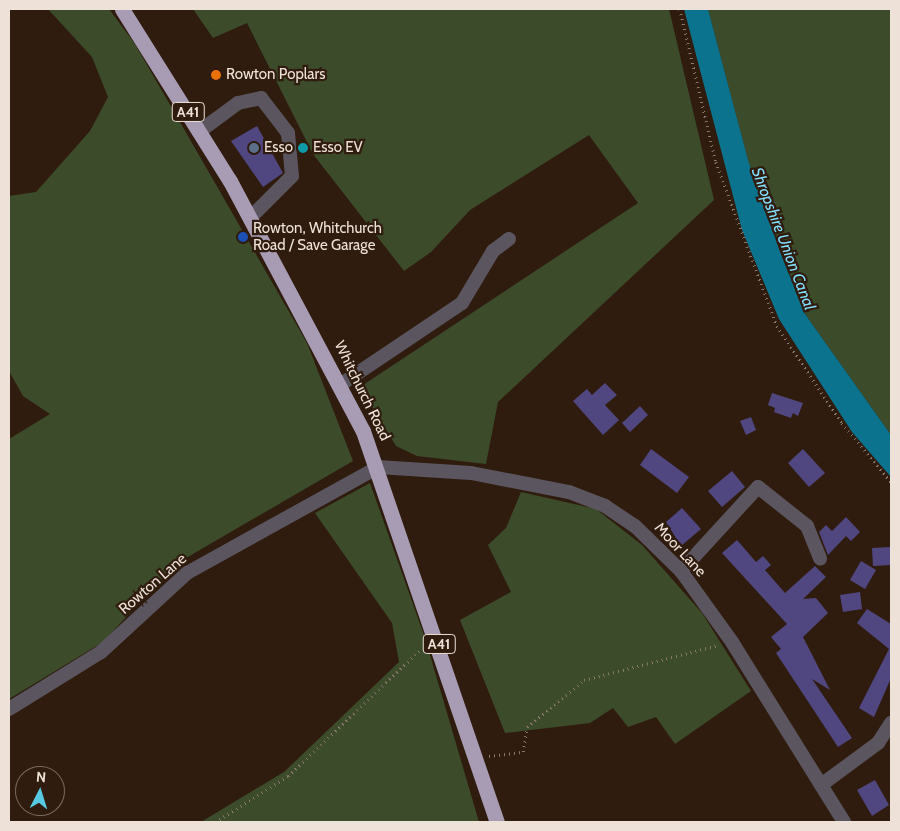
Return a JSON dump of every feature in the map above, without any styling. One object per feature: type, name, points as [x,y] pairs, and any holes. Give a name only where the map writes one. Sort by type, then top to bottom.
[{"type":"highway","name":"Whitchurch Road","points":[[122,9],[200,131],[250,218],[340,385],[378,467],[436,635],[497,822]]},
{"type":"street","points":[[200,131],[238,103],[261,98],[288,133],[292,176],[250,218]]},
{"type":"street","points":[[340,385],[462,303],[494,251],[509,239]]},
{"type":"street","name":"Moor Lane","points":[[378,467],[471,473],[569,492],[605,506],[627,521],[681,571],[732,642],[844,822]]},
{"type":"street","name":"Rowton Lane","points":[[9,709],[101,652],[187,573],[378,467]]},
{"type":"street","points":[[681,571],[758,488],[807,526],[820,558]]},
{"type":"street","points":[[821,785],[878,743],[891,723]]},
{"type":"path","points":[[680,9],[716,162],[777,326],[842,423],[891,482]]},
{"type":"path","points":[[216,822],[288,776],[436,635]]},
{"type":"path","points":[[476,757],[523,752],[527,727],[584,680],[732,642]]},
{"type":"green space","points":[[48,9],[109,9],[135,44],[307,343],[353,461],[174,565],[103,642],[9,699],[9,439],[50,414],[23,396],[9,371],[9,196],[36,192],[90,131],[108,97],[92,57]]},
{"type":"green space","points":[[193,9],[669,9],[714,200],[498,402],[486,464],[417,456],[396,446],[360,387],[638,203],[589,135],[470,210],[431,252],[404,271],[313,154],[247,23],[213,38]]},
{"type":"green space","points":[[708,9],[891,9],[891,435],[805,314],[748,161]]},
{"type":"green space","points":[[370,483],[425,638],[479,822],[201,822],[284,772],[399,662],[392,623],[315,513]]},
{"type":"green space","points":[[521,492],[596,509],[642,545],[702,613],[751,691],[675,744],[656,717],[628,727],[613,708],[590,723],[505,733],[460,620],[511,592],[488,545],[506,528]]},
{"type":"water","points":[[684,9],[708,9],[748,160],[779,249],[805,314],[891,435],[891,477],[852,432],[779,319],[742,230]]},
{"type":"building","points":[[257,126],[283,173],[263,187],[231,141]]},
{"type":"building","points":[[605,383],[617,395],[605,405],[619,420],[603,435],[573,401],[587,389],[592,395]]},
{"type":"building","points":[[772,393],[803,403],[798,416],[793,413],[791,418],[774,412],[775,408],[768,405]]},
{"type":"building","points":[[640,406],[648,415],[630,432],[622,423]]},
{"type":"building","points":[[751,417],[756,430],[746,435],[740,421]]},
{"type":"building","points":[[651,449],[689,477],[677,493],[640,465]]},
{"type":"building","points":[[803,449],[825,473],[809,487],[788,463]]},
{"type":"building","points":[[732,471],[745,487],[722,507],[708,491]]},
{"type":"building","points":[[682,508],[701,529],[681,546],[666,522]]},
{"type":"building","points":[[846,517],[860,532],[851,541],[846,536],[828,555],[819,532],[826,525],[832,531]]},
{"type":"building","points":[[737,540],[756,562],[763,556],[771,565],[765,570],[785,593],[815,566],[826,577],[803,599],[816,598],[828,613],[803,637],[830,690],[812,679],[852,738],[838,747],[776,653],[781,649],[771,637],[787,624],[722,553]]},
{"type":"building","points":[[891,547],[891,565],[873,566],[872,548]]},
{"type":"building","points":[[861,561],[876,570],[865,589],[850,580]]},
{"type":"building","points":[[860,592],[862,609],[843,612],[840,595]]},
{"type":"building","points":[[867,609],[891,624],[891,678],[874,717],[859,708],[889,649],[857,623]]},
{"type":"building","points":[[875,780],[889,805],[872,816],[857,790]]},
{"type":"place","name":"Rowton Poplars","points":[[216,75]]},
{"type":"place","name":"Esso","points":[[254,148]]},
{"type":"place","name":"Esso EV","points":[[303,148]]},
{"type":"place","name":"Rowton, Whitchurch Road / Save Garage","points":[[243,237]]},
{"type":"water label","name":"Shropshire Union Canal","points":[[783,239]]}]
